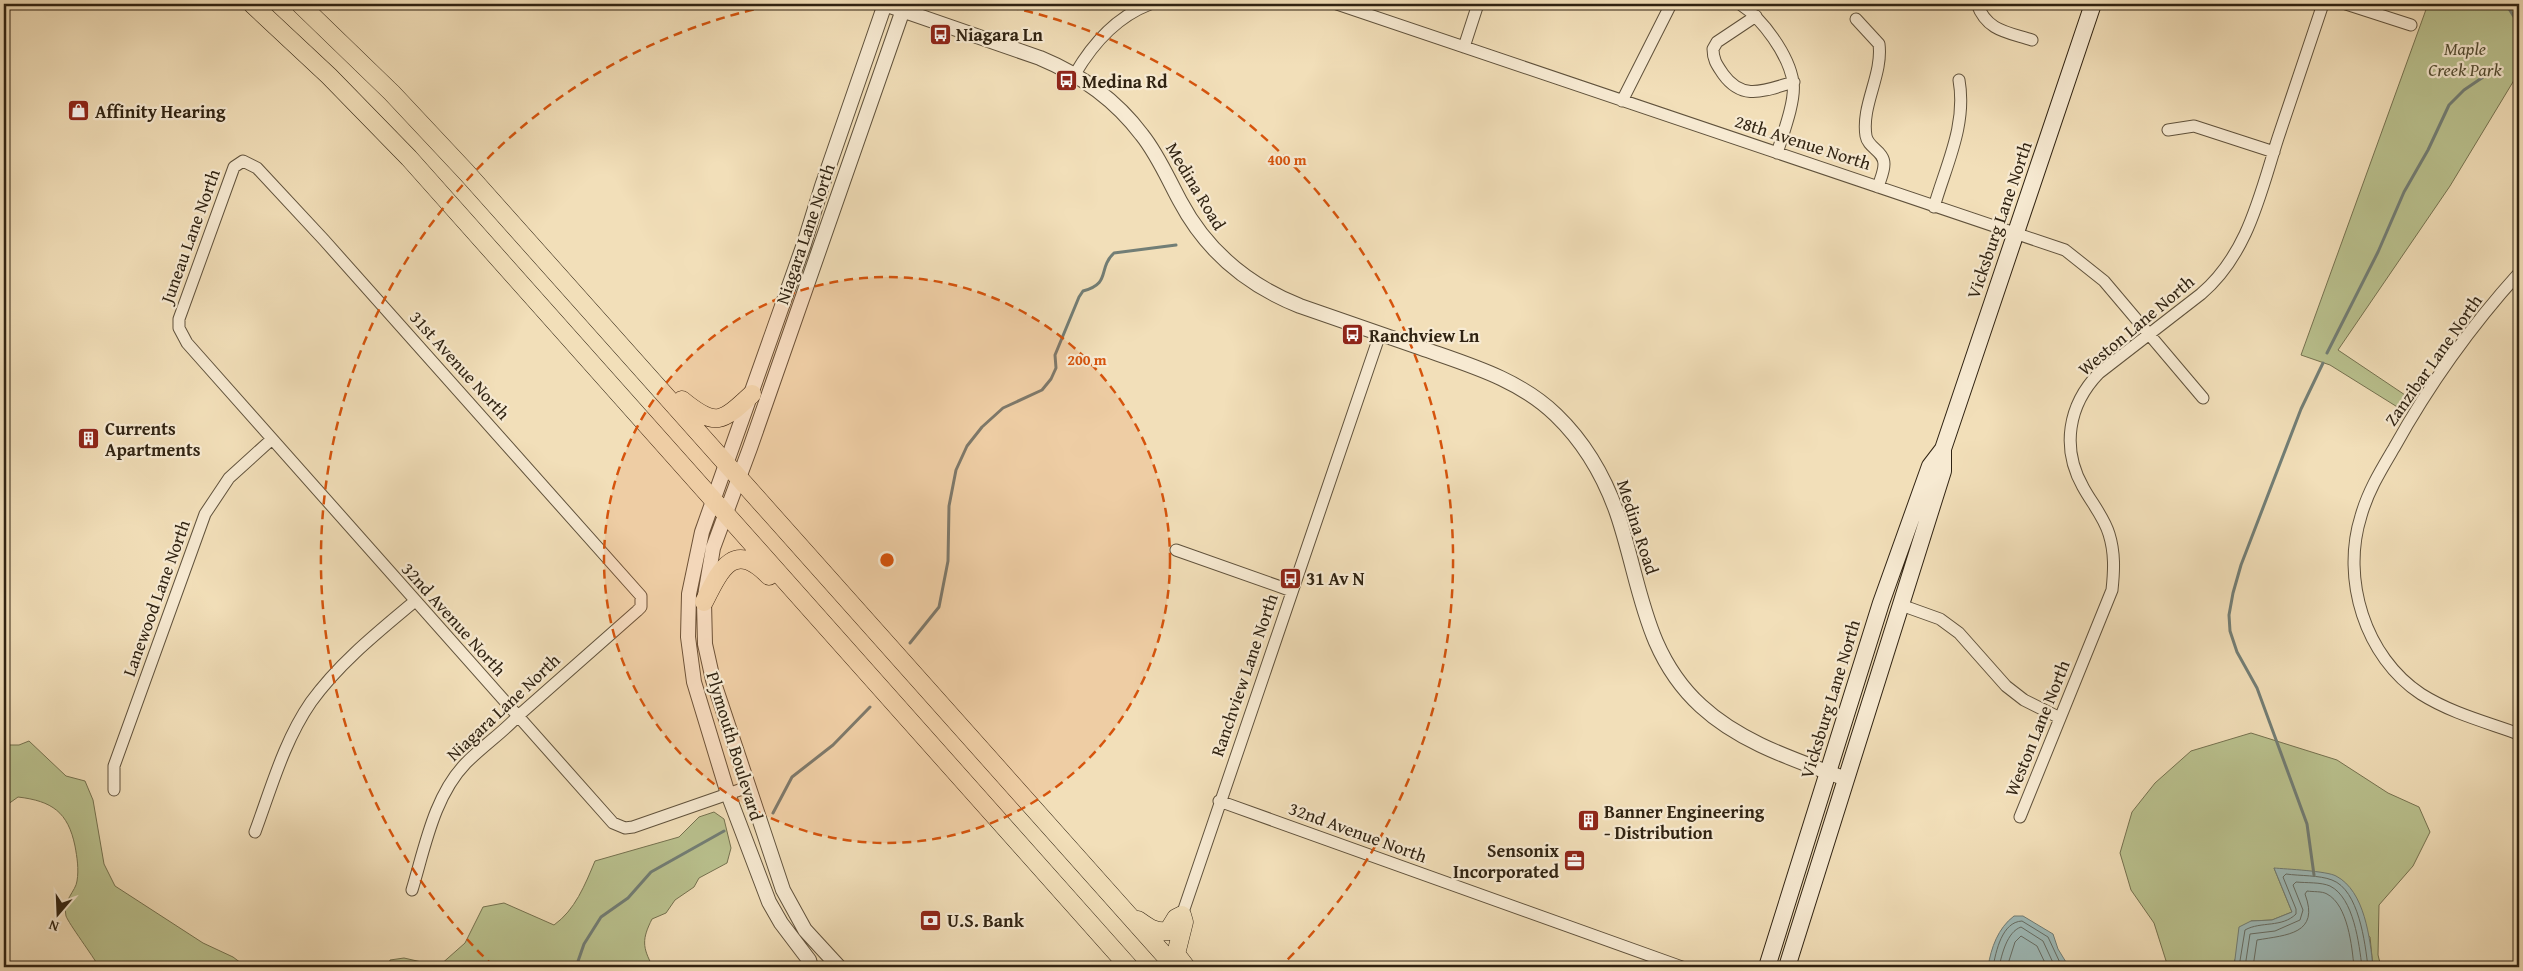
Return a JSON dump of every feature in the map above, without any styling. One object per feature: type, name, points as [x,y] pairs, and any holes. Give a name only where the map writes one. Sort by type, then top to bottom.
[{"type":"main road","points":[[252,4],[329,76],[409,158],[1129,967]]},
{"type":"main road","points":[[300,4],[392,93],[734,470],[1175,967]]},
{"type":"main road","name":"Vicksburg Lane North","points":[[1787,967],[1943,470],[1944,449],[2093,4]]},
{"type":"main road","points":[[640,367],[705,417],[715,418],[729,414],[752,394]]},
{"type":"main road","name":"Vicksburg Lane North","points":[[1767,967],[1881,603],[1930,466],[1944,449]]},
{"type":"main road","points":[[704,602],[723,567],[737,559],[750,560],[761,567],[797,607],[831,632]]},
{"type":"main road","points":[[1123,910],[1155,931],[1161,932],[1168,930],[1176,918],[1182,915],[1184,922],[1176,954],[1186,967]]},
{"type":"street","points":[[885,4],[904,7],[1040,58],[1075,74],[1099,38],[1117,22],[1137,9],[1150,4]]},
{"type":"street","name":"Niagara Lane North","points":[[734,470],[752,394],[885,4]]},
{"type":"street","name":"28th Avenue North","points":[[1337,4],[2065,250],[2085,264],[2120,299],[2148,335],[2203,398]]},
{"type":"street","points":[[1464,46],[1478,4]]},
{"type":"street","points":[[1622,101],[1671,4]]},
{"type":"street","points":[[1740,4],[1756,16],[1783,55],[1794,82],[1777,153]]},
{"type":"street","points":[[1977,4],[1981,16],[1991,26],[2032,40]]},
{"type":"street","name":"Weston Lane North","points":[[2020,817],[2112,590],[2114,570],[2109,532],[2075,471],[2070,453],[2069,435],[2072,418],[2087,386],[2100,373],[2217,281],[2230,265],[2248,229],[2323,4]]},
{"type":"street","points":[[2346,4],[2410,25]]},
{"type":"street","name":"Niagara Lane North","points":[[734,470],[904,7]]},
{"type":"street","points":[[1756,16],[1717,42],[1713,49],[1716,64],[1730,85],[1748,92],[1757,92],[1794,82]]},
{"type":"street","points":[[1856,19],[1879,44],[1879,61],[1869,99],[1866,135],[1868,142],[1882,157],[1884,163],[1878,187]]},
{"type":"street","name":"Medina Road","points":[[1075,74],[1108,98],[1144,136],[1194,226],[1230,266],[1252,283],[1275,296],[1506,380],[1555,414],[1576,436],[1593,460],[1607,486],[1618,515],[1651,633],[1664,660],[1681,684],[1701,706],[1741,735],[1846,779]]},
{"type":"street","points":[[1934,207],[1957,135],[1962,105],[1959,80]]},
{"type":"street","points":[[2168,130],[2194,126],[2274,152]]},
{"type":"street","name":"Juneau Lane North","points":[[179,328],[179,319],[230,176],[237,163],[243,161]]},
{"type":"street","name":"31st Avenue North","points":[[243,161],[250,162],[257,168],[324,240],[638,591],[642,602]]},
{"type":"street","name":"Zanzibar Lane North","points":[[2519,273],[2484,315],[2427,392],[2379,474],[2360,518],[2354,566],[2356,589],[2362,614],[2372,637],[2393,667],[2420,694],[2442,706],[2519,734]]},
{"type":"street","name":"32nd Avenue North","points":[[179,328],[187,343],[613,823],[619,826],[633,827],[748,787]]},
{"type":"street","name":"Ranchview Lane North","points":[[1182,915],[1219,801],[1380,334]]},
{"type":"street","name":"Lanewood Lane North","points":[[114,790],[114,766],[205,514],[229,478],[272,439]]},
{"type":"street","name":"Plymouth Boulevard","points":[[734,470],[694,564],[687,622],[694,682],[728,794],[769,902],[786,930],[809,960],[811,967]]},
{"type":"street","name":"Plymouth Boulevard","points":[[719,506],[704,602],[705,644],[713,680],[789,903],[805,930],[840,967]]},
{"type":"street","points":[[1176,550],[1292,591]]},
{"type":"street","points":[[255,832],[282,759],[310,703],[351,656],[415,601]]},
{"type":"street","name":"Niagara Lane North","points":[[412,890],[436,814],[453,779],[466,764],[518,716],[637,611],[642,602]]},
{"type":"street","points":[[1901,604],[1940,619],[1960,633],[2006,686],[2024,700],[2060,718]]},
{"type":"street","name":"32nd Avenue North","points":[[1219,801],[1682,967]]},
{"type":"street","points":[[834,967],[840,967]]},
{"type":"green space","name":"Maple Creek Park","points":[[2428,4],[2519,4],[2519,72],[2450,186],[2338,350],[2414,401],[2407,413],[2330,365],[2301,355]]},
{"type":"green space","points":[[2251,733],[2337,760],[2388,793],[2419,807],[2430,832],[2413,866],[2379,905],[2378,955],[2381,967],[2373,967],[2370,937],[2274,868],[2292,912],[2272,920],[2251,921],[2234,962],[2234,967],[2168,967],[2154,923],[2131,890],[2120,853],[2132,812],[2155,783],[2191,751]]},
{"type":"green space","points":[[29,741],[66,776],[85,781],[93,800],[104,864],[115,886],[203,943],[233,957],[241,963],[237,967],[99,967],[66,916],[67,901],[76,885],[78,872],[75,846],[68,825],[57,810],[49,805],[30,799],[18,797],[4,807],[4,745],[19,745]]},
{"type":"green space","points":[[714,812],[724,819],[731,848],[727,863],[699,878],[694,887],[675,900],[666,913],[652,919],[646,932],[645,948],[653,967],[388,967],[390,960],[404,958],[439,966],[465,943],[483,907],[504,903],[554,925],[574,904],[595,861],[679,837],[699,817]]},
{"type":"water","points":[[2274,868],[2331,874],[2346,883],[2360,904],[2368,930],[2373,967],[2234,967],[2239,927],[2251,921],[2272,920],[2292,912]]},
{"type":"water","points":[[2014,916],[2023,916],[2053,934],[2058,949],[2069,967],[1988,967],[1996,939],[2004,926]]},
{"type":"waterway","points":[[2506,4],[2516,20],[2516,28]]},
{"type":"waterway","points":[[2327,353],[2378,252],[2404,192],[2428,150],[2449,105],[2464,90],[2495,69]]},
{"type":"waterway","points":[[910,643],[939,607],[948,561],[949,506],[956,470],[967,446],[982,427],[1003,408],[1042,390],[1051,379],[1056,368],[1055,355],[1079,297],[1083,291],[1098,284],[1109,259],[1114,253],[1176,245]]},
{"type":"waterway","points":[[2314,875],[2307,824],[2257,688],[2237,652],[2230,631],[2229,615],[2241,565],[2301,409],[2323,363]]},
{"type":"waterway","points":[[773,813],[792,777],[833,745],[870,707]]},
{"type":"waterway","points":[[576,967],[584,944],[601,917],[628,898],[651,872],[724,831]]},
{"type":"place","name":"Niagara Ln","points":[[940,34]]},
{"type":"place","name":"Medina Rd","points":[[1066,81]]},
{"type":"place","name":"Affinity Hearing","points":[[79,111]]},
{"type":"place","name":"Ranchview Ln","points":[[1353,335]]},
{"type":"place","name":"Currents Apartments","points":[[89,438]]},
{"type":"place","name":"31 Av N","points":[[1290,578]]},
{"type":"place","name":"Banner Engineering - Distribution","points":[[1588,821]]},
{"type":"place","name":"Sensonix Incorporated","points":[[1575,860]]},
{"type":"place","name":"U.S. Bank","points":[[931,920]]}]
